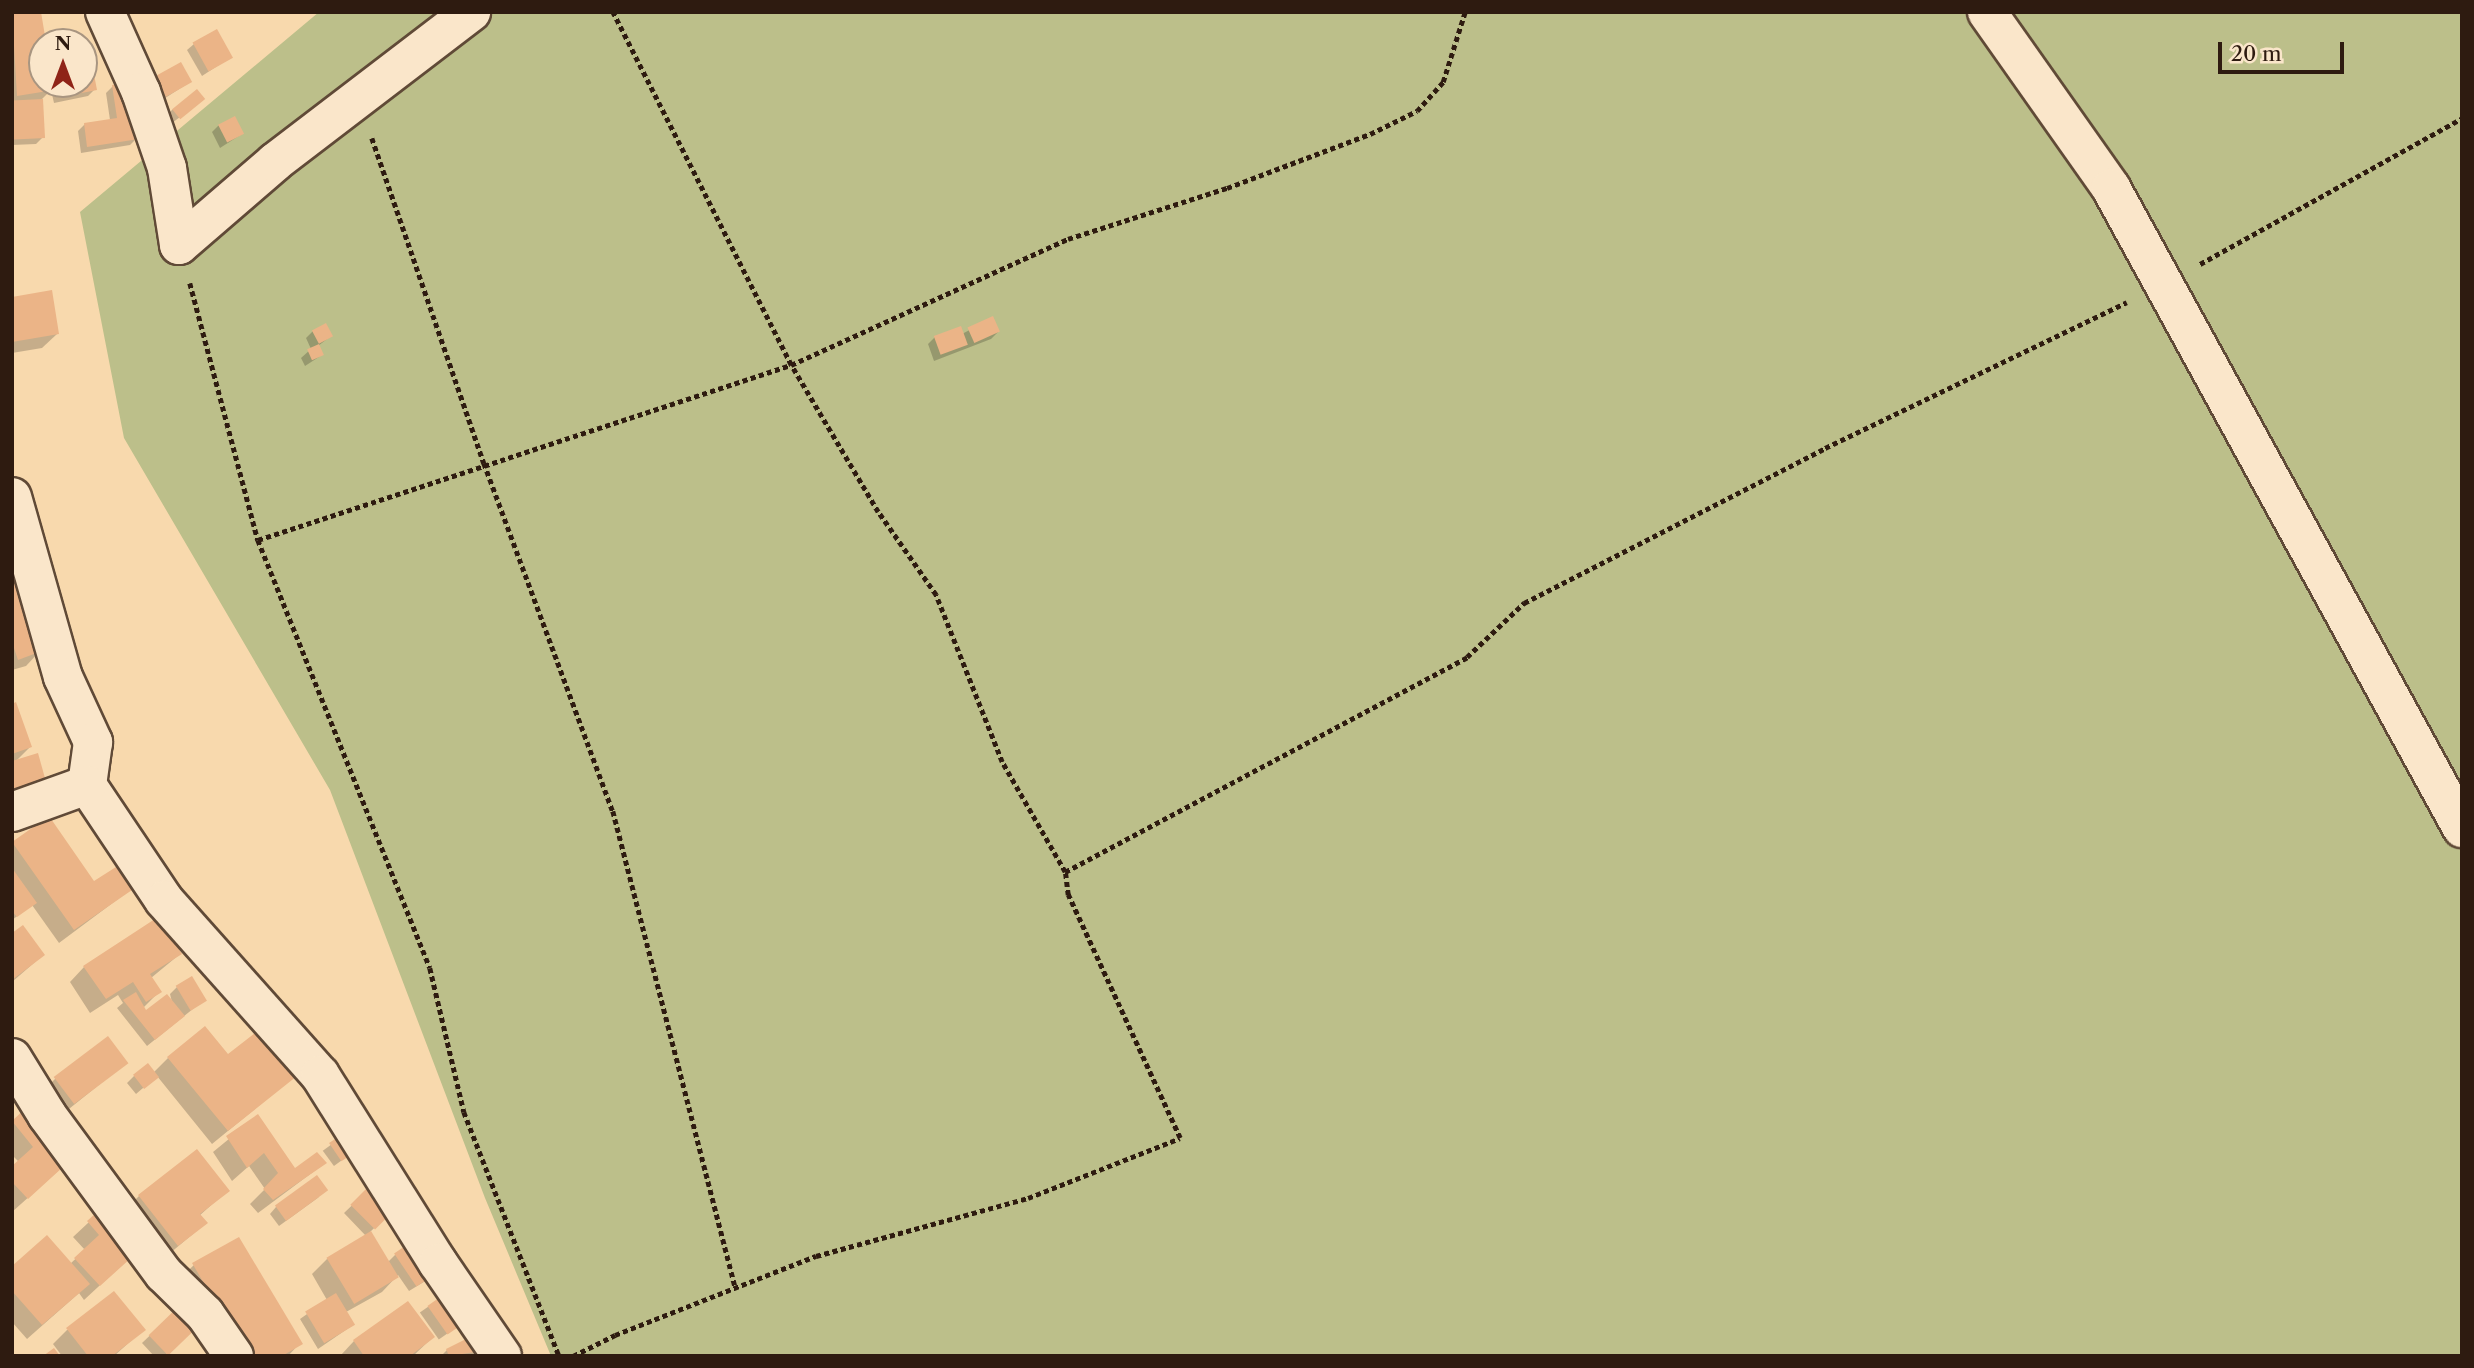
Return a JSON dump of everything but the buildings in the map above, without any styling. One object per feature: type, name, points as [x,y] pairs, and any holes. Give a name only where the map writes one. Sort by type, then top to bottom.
[{"type":"street","points":[[104,12],[141,92],[167,168],[179,246]]},
{"type":"street","points":[[1987,12],[2111,188],[2462,828]]},
{"type":"street","points":[[179,246],[275,162],[359,101],[456,18]]},
{"type":"street","points":[[12,497],[64,677],[93,742],[87,785],[164,900],[320,1075],[438,1263],[502,1356]]},
{"type":"street","points":[[12,812],[87,785]]},
{"type":"street","points":[[12,1058],[47,1115],[164,1274],[205,1314],[234,1356]]},
{"type":"path","points":[[573,1356],[735,1286],[816,1256],[1028,1198],[1180,1138],[1068,895],[1065,872],[1002,762],[936,595],[878,512],[791,365],[613,12]]},
{"type":"path","points":[[258,540],[484,463],[791,365],[1068,239],[1240,183],[1370,134],[1417,111],[1443,82],[1465,12]]},
{"type":"path","points":[[359,101],[484,463],[612,811],[735,1286]]},
{"type":"path","points":[[1065,872],[1467,657],[1524,603],[1825,448],[2162,285],[2462,118]]},
{"type":"path","points":[[179,246],[258,540],[361,805],[422,946],[464,1112],[559,1356]]},
{"type":"green space","points":[[319,12],[2462,12],[2462,1356],[551,1356],[485,1198],[330,790],[124,438],[80,212]]}]
